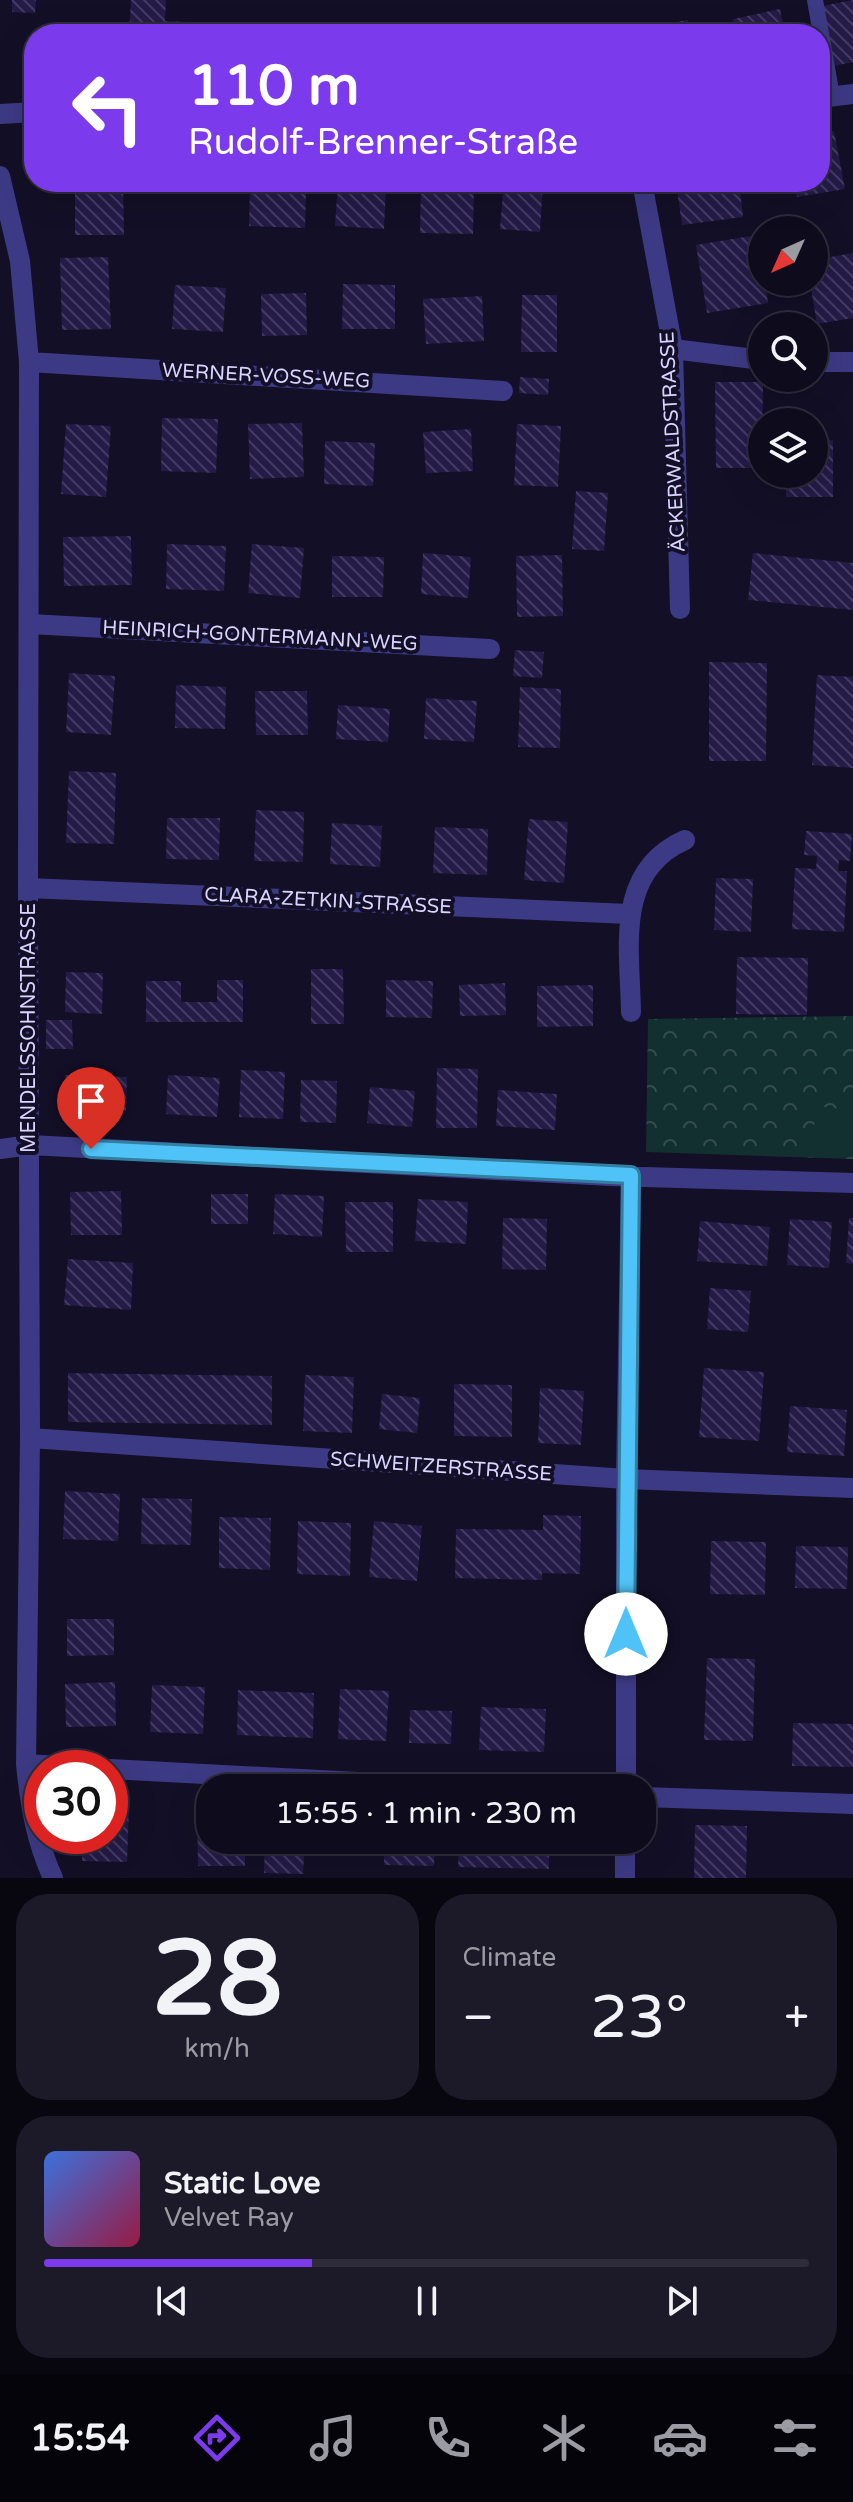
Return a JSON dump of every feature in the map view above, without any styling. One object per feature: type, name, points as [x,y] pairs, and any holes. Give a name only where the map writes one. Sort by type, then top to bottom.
[{"type":"street","points":[[0,114],[24,113]]},
{"type":"street","name":"MENDELSSOHNSTRASSE","points":[[0,176],[20,261],[29,362],[30,1438],[26,1750]]},
{"type":"street","name":"ÄCKERWALDSTRASSE","points":[[644,192],[673,349],[680,609]]},
{"type":"street","points":[[673,349],[748,358]]},
{"type":"street","name":"WERNER-VOSS-WEG","points":[[29,362],[503,391]]},
{"type":"street","points":[[828,362],[853,362]]},
{"type":"street","name":"HEINRICH-GONTERMANN-WEG","points":[[30,624],[490,649]]},
{"type":"street","points":[[631,1012],[629,914],[640,882],[651,863],[664,849],[685,840]]},
{"type":"street","name":"CLARA-ZETKIN-STRASSE","points":[[28,888],[629,914]]},
{"type":"street","points":[[0,1149],[30,1145],[610,1176],[853,1183]]},
{"type":"street","points":[[626,1774],[626,1479],[631,1175]]},
{"type":"street","name":"SCHWEITZERSTRASSE","points":[[30,1438],[626,1479],[853,1488]]},
{"type":"street","points":[[128,1770],[205,1774]]},
{"type":"street","points":[[656,1797],[853,1804]]},
{"type":"street","name":"MENDELSSOHNSTRASSE","points":[[42,1854],[53,1878]]},
{"type":"street","points":[[625,1854],[625,1878]]},
{"type":"lane","points":[[815,0],[820,24]]},
{"type":"lane","points":[[830,72],[835,96]]},
{"type":"green space","points":[[853,1016],[853,1159],[646,1152],[648,1019]]},
{"type":"green space","points":[[817,1106],[853,1111],[853,1153],[811,1147]]},
{"type":"building","points":[[12,0],[36,0],[35,13],[12,12]]},
{"type":"building","points":[[131,0],[166,0],[165,21],[213,23],[213,24],[130,24]]},
{"type":"building","points":[[853,0],[853,62],[834,66],[830,24],[826,24],[822,6]]},
{"type":"building","points":[[780,9],[783,24],[734,24],[733,19]]},
{"type":"building","points":[[688,20],[689,24],[664,24]]},
{"type":"building","points":[[834,131],[845,189],[830,192],[830,132]]},
{"type":"building","points":[[75,192],[123,192],[124,235],[75,235]]},
{"type":"building","points":[[250,192],[306,192],[305,228],[249,226]]},
{"type":"building","points":[[337,192],[386,192],[384,229],[335,226]]},
{"type":"building","points":[[421,192],[474,192],[473,234],[420,233]]},
{"type":"building","points":[[503,192],[542,192],[540,232],[500,229]]},
{"type":"building","points":[[677,192],[740,192],[743,217],[682,225]]},
{"type":"building","points":[[796,192],[827,192],[797,197]]},
{"type":"building","points":[[748,236],[748,296],[767,296],[768,303],[707,313],[696,245]]},
{"type":"building","points":[[853,253],[853,318],[828,322],[828,312],[815,312],[812,296],[828,296],[828,257]]},
{"type":"building","points":[[108,257],[111,329],[62,330],[60,258]]},
{"type":"building","points":[[343,284],[395,285],[395,329],[342,329]]},
{"type":"building","points":[[175,285],[226,288],[223,332],[172,329]]},
{"type":"building","points":[[306,293],[307,335],[262,336],[261,294]]},
{"type":"building","points":[[522,295],[557,295],[557,352],[521,352]]},
{"type":"building","points":[[482,296],[484,341],[426,344],[423,299]]},
{"type":"building","points":[[520,377],[549,379],[548,395],[519,393]]},
{"type":"building","points":[[715,382],[748,382],[748,392],[763,392],[763,408],[748,408],[748,468],[716,468]]},
{"type":"building","points":[[162,418],[218,419],[216,473],[161,471]]},
{"type":"building","points":[[302,423],[304,477],[250,479],[248,424]]},
{"type":"building","points":[[66,424],[111,426],[106,497],[61,494]]},
{"type":"building","points":[[517,424],[561,426],[558,487],[514,485]]},
{"type":"building","points":[[471,429],[473,471],[426,473],[423,432]]},
{"type":"building","points":[[828,440],[833,440],[833,497],[786,497],[786,488],[828,488]]},
{"type":"building","points":[[325,441],[375,443],[373,486],[324,484]]},
{"type":"building","points":[[576,491],[608,493],[604,551],[572,549]]},
{"type":"building","points":[[131,536],[132,585],[64,586],[63,537]]},
{"type":"building","points":[[167,544],[226,546],[224,591],[166,589]]},
{"type":"building","points":[[252,544],[304,548],[300,598],[248,593]]},
{"type":"building","points":[[423,553],[471,557],[468,598],[421,594]]},
{"type":"building","points":[[753,553],[853,563],[853,610],[748,600]]},
{"type":"building","points":[[562,555],[563,616],[517,617],[516,556]]},
{"type":"building","points":[[332,556],[384,557],[383,597],[332,597]]},
{"type":"building","points":[[515,650],[544,652],[542,678],[513,676]]},
{"type":"building","points":[[709,662],[767,663],[766,761],[709,761]]},
{"type":"building","points":[[69,673],[115,676],[111,735],[66,732]]},
{"type":"building","points":[[817,675],[853,677],[853,768],[812,765]]},
{"type":"building","points":[[176,685],[226,687],[225,729],[175,728]]},
{"type":"building","points":[[520,687],[561,689],[560,748],[518,747]]},
{"type":"building","points":[[255,691],[307,691],[308,735],[256,735]]},
{"type":"building","points":[[426,698],[477,701],[474,742],[424,739]]},
{"type":"building","points":[[338,705],[390,709],[388,742],[336,739]]},
{"type":"building","points":[[69,771],[116,773],[114,844],[66,843]]},
{"type":"building","points":[[256,810],[304,812],[303,862],[254,861]]},
{"type":"building","points":[[167,818],[220,818],[219,860],[166,859]]},
{"type":"building","points":[[529,819],[568,822],[564,883],[524,880]]},
{"type":"building","points":[[332,823],[382,826],[380,867],[330,864]]},
{"type":"building","points":[[435,827],[488,829],[487,875],[433,873]]},
{"type":"building","points":[[806,831],[852,834],[850,861],[839,860],[838,871],[847,871],[844,932],[792,929],[795,868],[816,869],[817,856],[804,855]]},
{"type":"building","points":[[716,878],[753,879],[751,932],[714,930]]},
{"type":"building","points":[[737,957],[808,958],[807,1015],[736,1014]]},
{"type":"building","points":[[311,969],[343,969],[344,1024],[311,1024]]},
{"type":"building","points":[[66,972],[103,973],[102,1014],[65,1012]]},
{"type":"building","points":[[217,980],[243,980],[243,1022],[146,1022],[146,981],[181,981],[181,1002],[217,1002]]},
{"type":"building","points":[[386,980],[433,981],[432,1018],[386,1017]]},
{"type":"building","points":[[505,983],[506,1015],[460,1016],[459,985]]},
{"type":"building","points":[[593,985],[593,1026],[537,1027],[537,986]]},
{"type":"building","points":[[46,1020],[72,1020],[73,1049],[46,1049]]},
{"type":"building","points":[[437,1068],[478,1069],[477,1128],[436,1128]]},
{"type":"building","points":[[241,1070],[285,1072],[283,1119],[239,1117]]},
{"type":"building","points":[[65,1075],[127,1077],[126,1111],[64,1109]]},
{"type":"building","points":[[168,1075],[220,1078],[217,1117],[166,1114]]},
{"type":"building","points":[[301,1080],[337,1081],[336,1123],[300,1122]]},
{"type":"building","points":[[370,1087],[415,1091],[412,1127],[367,1123]]},
{"type":"building","points":[[498,1090],[557,1094],[555,1130],[496,1126]]},
{"type":"building","points":[[121,1191],[122,1235],[71,1235],[70,1192]]},
{"type":"building","points":[[211,1194],[248,1194],[248,1224],[211,1224]]},
{"type":"building","points":[[275,1194],[324,1196],[322,1237],[273,1234]]},
{"type":"building","points":[[418,1199],[468,1202],[466,1244],[415,1241]]},
{"type":"building","points":[[345,1202],[393,1202],[393,1252],[346,1252]]},
{"type":"building","points":[[503,1218],[547,1219],[546,1270],[502,1269]]},
{"type":"building","points":[[849,1218],[853,1218],[853,1264],[846,1263]]},
{"type":"building","points":[[790,1219],[832,1222],[829,1268],[787,1265]]},
{"type":"building","points":[[700,1221],[770,1227],[767,1266],[697,1261]]},
{"type":"building","points":[[68,1259],[133,1263],[131,1310],[64,1305]]},
{"type":"building","points":[[710,1288],[751,1291],[748,1332],[707,1329]]},
{"type":"building","points":[[704,1368],[764,1372],[759,1441],[699,1437]]},
{"type":"building","points":[[68,1373],[272,1376],[272,1425],[68,1422]]},
{"type":"building","points":[[305,1375],[354,1377],[352,1433],[303,1431]]},
{"type":"building","points":[[454,1384],[512,1385],[512,1437],[454,1436]]},
{"type":"building","points":[[540,1388],[584,1391],[581,1445],[538,1443]]},
{"type":"building","points":[[382,1394],[420,1398],[417,1433],[379,1429]]},
{"type":"building","points":[[790,1406],[847,1410],[844,1456],[787,1452]]},
{"type":"building","points":[[65,1491],[120,1494],[118,1541],[63,1539]]},
{"type":"building","points":[[142,1498],[192,1499],[191,1545],[141,1544]]},
{"type":"building","points":[[543,1515],[581,1516],[580,1574],[542,1573],[542,1580],[455,1578],[456,1529],[543,1530]]},
{"type":"building","points":[[219,1517],[271,1518],[270,1570],[219,1568]]},
{"type":"building","points":[[298,1521],[351,1523],[350,1576],[297,1574]]},
{"type":"building","points":[[374,1521],[422,1526],[417,1581],[369,1577]]},
{"type":"building","points":[[711,1541],[766,1542],[765,1595],[710,1594]]},
{"type":"building","points":[[796,1546],[848,1547],[847,1589],[795,1588]]},
{"type":"building","points":[[67,1619],[114,1619],[114,1655],[67,1656]]},
{"type":"building","points":[[707,1658],[755,1659],[753,1741],[704,1740]]},
{"type":"building","points":[[115,1682],[116,1726],[66,1727],[65,1684]]},
{"type":"building","points":[[152,1685],[205,1687],[203,1734],[150,1732]]},
{"type":"building","points":[[340,1689],[389,1691],[386,1741],[338,1739]]},
{"type":"building","points":[[238,1690],[314,1693],[313,1738],[237,1735]]},
{"type":"building","points":[[481,1707],[546,1709],[544,1752],[479,1750]]},
{"type":"building","points":[[410,1710],[452,1711],[451,1744],[409,1743]]},
{"type":"building","points":[[793,1723],[853,1724],[853,1767],[792,1766]]},
{"type":"building","points":[[695,1825],[747,1826],[746,1878],[694,1878]]},
{"type":"building","points":[[82,1854],[127,1854],[127,1862],[82,1861]]},
{"type":"building","points":[[198,1854],[245,1854],[245,1866],[198,1866]]},
{"type":"building","points":[[265,1854],[304,1854],[303,1874],[264,1873]]},
{"type":"building","points":[[384,1854],[434,1854],[434,1866],[384,1865]]},
{"type":"building","points":[[458,1854],[549,1854],[549,1869],[458,1867]]},
{"type":"route","points":[[91,1149],[631,1175],[626,1634]]}]
